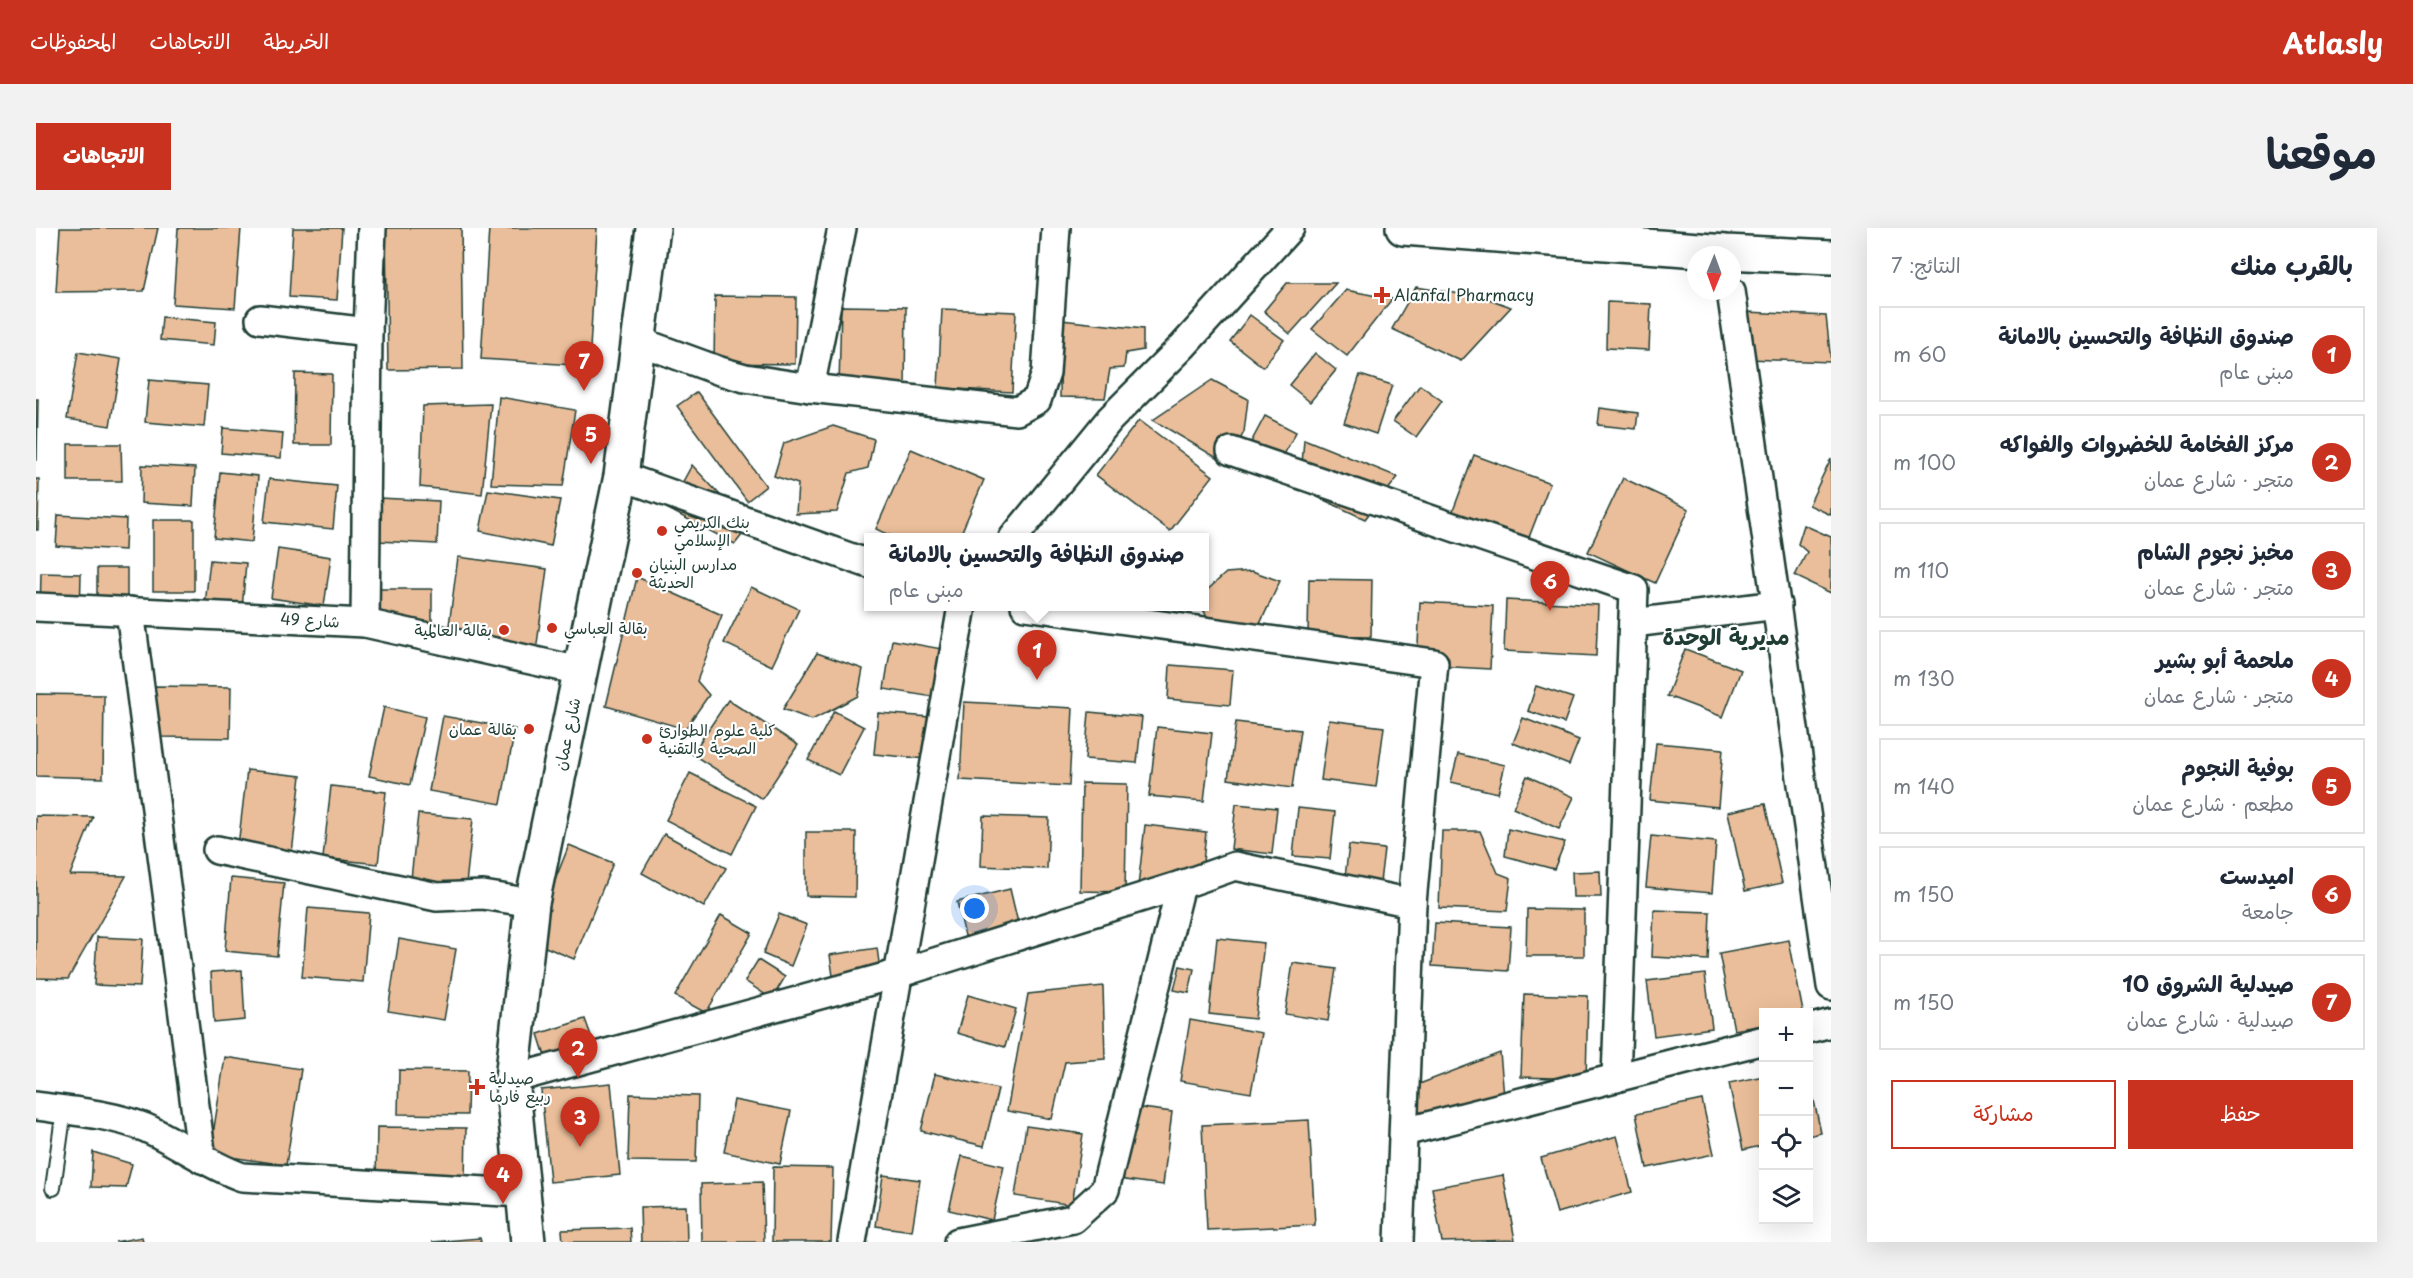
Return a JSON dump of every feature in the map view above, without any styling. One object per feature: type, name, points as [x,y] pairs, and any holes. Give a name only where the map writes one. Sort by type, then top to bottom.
[{"type":"street","points":[[365,623],[368,332],[372,228]]},
{"type":"street","name":"شارع عمان","points":[[528,1242],[512,1079],[532,903],[621,476],[652,228]]},
{"type":"street","points":[[810,388],[842,228]]},
{"type":"street","points":[[638,341],[745,378],[810,388],[1017,411],[1037,400],[1046,373],[1056,228]]},
{"type":"street","points":[[1016,533],[1110,419],[1183,346],[1290,228]]},
{"type":"street","points":[[1403,228],[1722,245],[1831,257]]},
{"type":"street","points":[[1732,300],[1831,986]]},
{"type":"street","points":[[260,319],[368,332]]},
{"type":"street","points":[[1231,451],[1634,589],[1616,1078]]},
{"type":"street","points":[[621,476],[864,562]]},
{"type":"street","points":[[1633,623],[1777,605]]},
{"type":"street","name":"شارع 49","points":[[36,607],[365,623],[580,671]]},
{"type":"street","points":[[130,611],[202,1159]]},
{"type":"street","points":[[852,1242],[961,611]]},
{"type":"street","points":[[1061,611],[1434,663],[1412,903],[1399,1242]]},
{"type":"street","points":[[217,850],[437,897],[483,896],[532,903]]},
{"type":"street","points":[[512,1079],[900,973],[1235,866],[1412,903]]},
{"type":"street","points":[[958,1242],[1074,1230],[1105,1190],[1180,885]]},
{"type":"street","points":[[1813,1028],[1831,1023]]},
{"type":"street","points":[[1404,1132],[1759,1041]]},
{"type":"street","points":[[36,1106],[120,1119],[145,1128],[221,1170],[242,1177],[523,1193]]},
{"type":"lane","points":[[53,1188],[64,1110]]},
{"type":"building","points":[[60,228],[158,228],[144,291],[56,292]]},
{"type":"building","points":[[178,228],[241,228],[235,308],[173,304]]},
{"type":"building","points":[[293,228],[342,228],[337,300],[289,297]]},
{"type":"building","points":[[386,228],[461,228],[463,369],[388,370]]},
{"type":"building","points":[[489,228],[597,228],[589,366],[481,359]]},
{"type":"building","points":[[1287,283],[1336,283],[1290,334],[1264,311]]},
{"type":"building","points":[[1416,287],[1486,298],[1511,307],[1461,361],[1392,329]]},
{"type":"building","points":[[1346,290],[1392,299],[1347,356],[1312,329]]},
{"type":"building","points":[[715,296],[796,297],[795,364],[714,363]]},
{"type":"building","points":[[1607,302],[1651,304],[1649,350],[1606,348]]},
{"type":"building","points":[[841,306],[906,307],[905,388],[839,387]]},
{"type":"building","points":[[942,309],[1016,312],[1012,392],[938,388]]},
{"type":"building","points":[[1747,312],[1826,316],[1831,362],[1748,359]]},
{"type":"building","points":[[1250,315],[1284,340],[1263,367],[1230,341]]},
{"type":"building","points":[[162,317],[216,322],[214,345],[160,340]]},
{"type":"building","points":[[1061,320],[1143,329],[1143,350],[1126,353],[1124,368],[1110,369],[1105,398],[1060,397]]},
{"type":"building","points":[[78,352],[121,359],[110,426],[67,419]]},
{"type":"building","points":[[1315,353],[1336,370],[1310,402],[1289,385]]},
{"type":"building","points":[[295,373],[332,374],[331,445],[294,445]]},
{"type":"building","points":[[1360,375],[1392,385],[1376,434],[1344,423]]},
{"type":"building","points":[[149,380],[208,385],[204,427],[145,422]]},
{"type":"building","points":[[1212,380],[1248,399],[1244,432],[1227,464],[1153,420]]},
{"type":"building","points":[[1420,385],[1442,401],[1416,437],[1393,421]]},
{"type":"building","points":[[697,392],[766,486],[747,501],[677,406]]},
{"type":"building","points":[[499,397],[575,410],[563,486],[491,484]]},
{"type":"building","points":[[36,399],[38,399],[37,460],[36,460]]},
{"type":"building","points":[[491,404],[482,494],[420,487],[423,406]]},
{"type":"building","points":[[1600,408],[1638,413],[1636,429],[1598,425]]},
{"type":"building","points":[[1265,416],[1296,432],[1271,479],[1240,463]]},
{"type":"building","points":[[1139,420],[1213,476],[1170,531],[1096,475]]},
{"type":"building","points":[[833,426],[874,439],[868,468],[849,473],[837,512],[796,514],[798,484],[774,476],[784,443]]},
{"type":"building","points":[[223,428],[283,433],[281,458],[221,453]]},
{"type":"building","points":[[1304,439],[1398,477],[1365,519],[1300,489]]},
{"type":"building","points":[[68,444],[121,444],[122,481],[68,481]]},
{"type":"building","points":[[911,449],[984,480],[961,533],[884,533],[876,529]]},
{"type":"building","points":[[1474,455],[1550,483],[1526,545],[1451,516]]},
{"type":"building","points":[[1831,458],[1831,515],[1809,505]]},
{"type":"building","points":[[142,465],[195,468],[193,506],[141,503]]},
{"type":"building","points":[[692,465],[749,526],[735,544],[668,509]]},
{"type":"building","points":[[220,472],[258,476],[252,542],[214,538]]},
{"type":"building","points":[[1623,478],[1689,509],[1655,583],[1588,552]]},
{"type":"building","points":[[36,479],[39,479],[38,530],[36,530]]},
{"type":"building","points":[[269,479],[337,486],[333,529],[264,522]]},
{"type":"building","points":[[488,490],[560,500],[551,546],[480,531]]},
{"type":"building","points":[[379,498],[439,501],[437,544],[377,541]]},
{"type":"building","points":[[58,515],[126,519],[125,550],[56,546]]},
{"type":"building","points":[[153,520],[194,520],[194,591],[153,591]]},
{"type":"building","points":[[1804,525],[1831,537],[1831,593],[1795,576],[1807,552],[1798,544]]},
{"type":"building","points":[[278,549],[331,557],[324,606],[271,598]]},
{"type":"building","points":[[458,557],[547,569],[535,659],[446,648]]},
{"type":"building","points":[[210,560],[246,563],[242,609],[205,605]]},
{"type":"building","points":[[97,568],[127,568],[127,604],[97,604]]},
{"type":"building","points":[[1252,571],[1280,581],[1252,641],[1212,625],[1204,611],[1209,611],[1209,588],[1226,573]]},
{"type":"building","points":[[41,573],[81,574],[80,615],[40,614]]},
{"type":"building","points":[[637,577],[722,615],[697,681],[709,695],[685,729],[606,706]]},
{"type":"building","points":[[1309,579],[1372,580],[1371,637],[1308,636]]},
{"type":"building","points":[[751,587],[799,609],[772,666],[724,643]]},
{"type":"building","points":[[373,589],[432,589],[432,626],[374,627]]},
{"type":"building","points":[[1506,600],[1598,605],[1596,656],[1504,651]]},
{"type":"building","points":[[1420,602],[1493,606],[1490,669],[1417,665]]},
{"type":"building","points":[[892,640],[942,649],[933,697],[884,689]]},
{"type":"building","points":[[1685,649],[1741,670],[1723,717],[1667,696]]},
{"type":"building","points":[[817,653],[863,669],[858,696],[812,720],[783,709]]},
{"type":"building","points":[[1170,665],[1233,670],[1230,705],[1168,699]]},
{"type":"building","points":[[151,686],[231,687],[230,738],[161,737]]},
{"type":"building","points":[[1536,686],[1573,698],[1564,723],[1528,711]]},
{"type":"building","points":[[36,694],[104,695],[103,778],[36,776]]},
{"type":"building","points":[[728,700],[798,745],[762,799],[692,754]]},
{"type":"building","points":[[964,702],[1073,708],[1069,786],[960,780]]},
{"type":"building","points":[[384,707],[425,717],[410,785],[369,776]]},
{"type":"building","points":[[834,711],[864,727],[839,775],[808,760]]},
{"type":"building","points":[[1089,712],[1142,717],[1137,763],[1085,759]]},
{"type":"building","points":[[878,713],[930,717],[926,759],[874,754]]},
{"type":"building","points":[[443,716],[515,729],[501,804],[429,791]]},
{"type":"building","points":[[1523,718],[1579,740],[1569,765],[1513,743]]},
{"type":"building","points":[[1329,720],[1384,727],[1376,787],[1321,780]]},
{"type":"building","points":[[1236,722],[1300,730],[1292,788],[1228,779]]},
{"type":"building","points":[[1157,727],[1212,733],[1204,801],[1149,796]]},
{"type":"building","points":[[1656,743],[1723,749],[1718,807],[1650,800]]},
{"type":"building","points":[[1458,754],[1505,765],[1498,793],[1451,782]]},
{"type":"building","points":[[247,770],[301,776],[292,853],[238,846]]},
{"type":"building","points":[[690,773],[756,806],[732,854],[666,820]]},
{"type":"building","points":[[1527,776],[1574,797],[1559,829],[1513,808]]},
{"type":"building","points":[[1082,783],[1127,784],[1125,892],[1080,891]]},
{"type":"building","points":[[331,786],[386,792],[378,864],[323,858]]},
{"type":"building","points":[[1236,804],[1277,808],[1272,854],[1231,849]]},
{"type":"building","points":[[1765,804],[1782,883],[1745,891],[1728,812]]},
{"type":"building","points":[[1298,808],[1335,812],[1330,859],[1293,856]]},
{"type":"building","points":[[418,814],[473,819],[465,893],[410,888]]},
{"type":"building","points":[[36,816],[93,817],[70,875],[126,876],[68,979],[36,978]]},
{"type":"building","points":[[983,816],[1049,818],[1047,869],[981,866]]},
{"type":"building","points":[[1145,825],[1206,832],[1200,893],[1138,886]]},
{"type":"building","points":[[1508,829],[1565,842],[1554,869],[1505,856]]},
{"type":"building","points":[[1442,831],[1480,831],[1498,873],[1511,878],[1507,911],[1439,908]]},
{"type":"building","points":[[806,832],[856,832],[855,897],[806,896]]},
{"type":"building","points":[[664,834],[726,868],[704,907],[642,873]]},
{"type":"building","points":[[1651,836],[1716,842],[1712,893],[1646,887]]},
{"type":"building","points":[[569,845],[613,863],[574,959],[531,941]]},
{"type":"building","points":[[1349,845],[1384,849],[1379,890],[1344,885]]},
{"type":"building","points":[[1600,871],[1601,897],[1573,897],[1572,872]]},
{"type":"building","points":[[231,878],[284,883],[277,956],[225,951]]},
{"type":"building","points":[[1010,889],[1019,927],[966,940],[957,902]]},
{"type":"building","points":[[308,908],[369,913],[363,982],[302,977]]},
{"type":"building","points":[[1527,909],[1584,910],[1584,956],[1526,956]]},
{"type":"building","points":[[1654,910],[1710,912],[1708,960],[1652,957]]},
{"type":"building","points":[[779,914],[807,925],[791,966],[763,954]]},
{"type":"building","points":[[721,915],[752,933],[706,1013],[675,996]]},
{"type":"building","points":[[1435,923],[1511,927],[1508,971],[1432,966]]},
{"type":"building","points":[[97,937],[143,939],[140,987],[94,985]]},
{"type":"building","points":[[1217,938],[1264,943],[1255,1019],[1209,1014]]},
{"type":"building","points":[[399,939],[456,949],[444,1020],[388,1011]]},
{"type":"building","points":[[1789,940],[1802,1008],[1759,1008],[1759,1026],[1734,1030],[1719,953]]},
{"type":"building","points":[[877,948],[881,977],[834,983],[830,955]]},
{"type":"building","points":[[758,960],[785,977],[772,999],[745,981]]},
{"type":"building","points":[[1293,963],[1336,969],[1328,1021],[1285,1014]]},
{"type":"building","points":[[1180,966],[1194,969],[1189,993],[1174,990]]},
{"type":"building","points":[[242,970],[245,1020],[214,1023],[211,972]]},
{"type":"building","points":[[1705,974],[1712,1028],[1654,1036],[1647,981]]},
{"type":"building","points":[[1103,986],[1105,1059],[1065,1062],[1052,1119],[1007,1111],[1028,994]]},
{"type":"building","points":[[1524,994],[1588,996],[1586,1079],[1521,1077]]},
{"type":"building","points":[[968,995],[1016,1009],[1005,1047],[957,1033]]},
{"type":"building","points":[[585,1019],[594,1044],[546,1059],[538,1034]]},
{"type":"building","points":[[1190,1020],[1262,1033],[1251,1093],[1180,1081]]},
{"type":"building","points":[[1500,1053],[1504,1096],[1425,1140],[1409,1088]]},
{"type":"building","points":[[225,1057],[301,1069],[286,1165],[210,1154]]},
{"type":"building","points":[[399,1070],[468,1071],[467,1115],[398,1114]]},
{"type":"building","points":[[935,1074],[998,1089],[984,1146],[921,1131]]},
{"type":"building","points":[[1759,1077],[1759,1146],[1743,1150],[1729,1083]]},
{"type":"building","points":[[611,1083],[620,1175],[550,1182],[541,1090]]},
{"type":"building","points":[[630,1094],[698,1096],[696,1162],[628,1161]]},
{"type":"building","points":[[1813,1096],[1821,1133],[1813,1135]]},
{"type":"building","points":[[734,1100],[791,1111],[780,1164],[724,1152]]},
{"type":"building","points":[[1702,1100],[1714,1154],[1647,1168],[1636,1114]]},
{"type":"building","points":[[1127,1106],[1172,1112],[1163,1185],[1118,1179]]},
{"type":"building","points":[[1309,1120],[1315,1225],[1207,1230],[1202,1125]]},
{"type":"building","points":[[1026,1126],[1083,1134],[1072,1205],[1015,1196]]},
{"type":"building","points":[[377,1127],[466,1128],[465,1181],[376,1180]]},
{"type":"building","points":[[1617,1136],[1632,1192],[1557,1213],[1541,1158]]},
{"type":"building","points":[[93,1152],[132,1164],[126,1188],[91,1187]]},
{"type":"building","points":[[962,1156],[1004,1166],[992,1220],[949,1210]]},
{"type":"building","points":[[773,1167],[833,1168],[831,1242],[772,1242]]},
{"type":"building","points":[[883,1175],[920,1180],[912,1231],[876,1226]]},
{"type":"building","points":[[1503,1175],[1515,1240],[1442,1242],[1432,1188]]},
{"type":"building","points":[[762,1182],[764,1242],[702,1242],[701,1184]]},
{"type":"building","points":[[686,1206],[687,1242],[641,1242],[640,1207]]},
{"type":"building","points":[[630,1228],[631,1242],[563,1242],[562,1230]]},
{"type":"building","points":[[142,1237],[143,1242],[115,1242]]},
{"type":"building","points":[[480,1238],[481,1242],[432,1242]]},
{"type":"place","name":"Alanfal Pharmacy","points":[[1382,295]]},
{"type":"place","name":"صيدلية الشروق 10","points":[[584,391]]},
{"type":"place","name":"بوفية النجوم","points":[[591,464]]},
{"type":"place","name":"بنك الكريمي الإسلامي","points":[[662,531]]},
{"type":"place","name":"مدارس البنيان الحديثة","points":[[637,573]]},
{"type":"place","name":"اميدست","points":[[1550,611]]},
{"type":"place","name":"بقالة العباسي","points":[[552,628]]},
{"type":"place","name":"بقالة العالمية","points":[[504,630]]},
{"type":"place","name":"صندوق النظافة والتحسين بالامانة","points":[[1037,680]]},
{"type":"place","name":"بقالة عمان","points":[[529,729]]},
{"type":"place","name":"كلية علوم الطوارئ الصحية والتقنية","points":[[647,739]]},
{"type":"place","name":"مركز الفخامة للخضروات والفواكه","points":[[578,1078]]},
{"type":"place","name":"صيدلية ربيع فارما","points":[[477,1087]]},
{"type":"place","name":"مخبز نجوم الشام","points":[[580,1147]]},
{"type":"place","name":"ملحمة أبو بشير","points":[[503,1204]]},
{"type":"district","name":"مديرية الوحدة","points":[[1726,637]]}]
